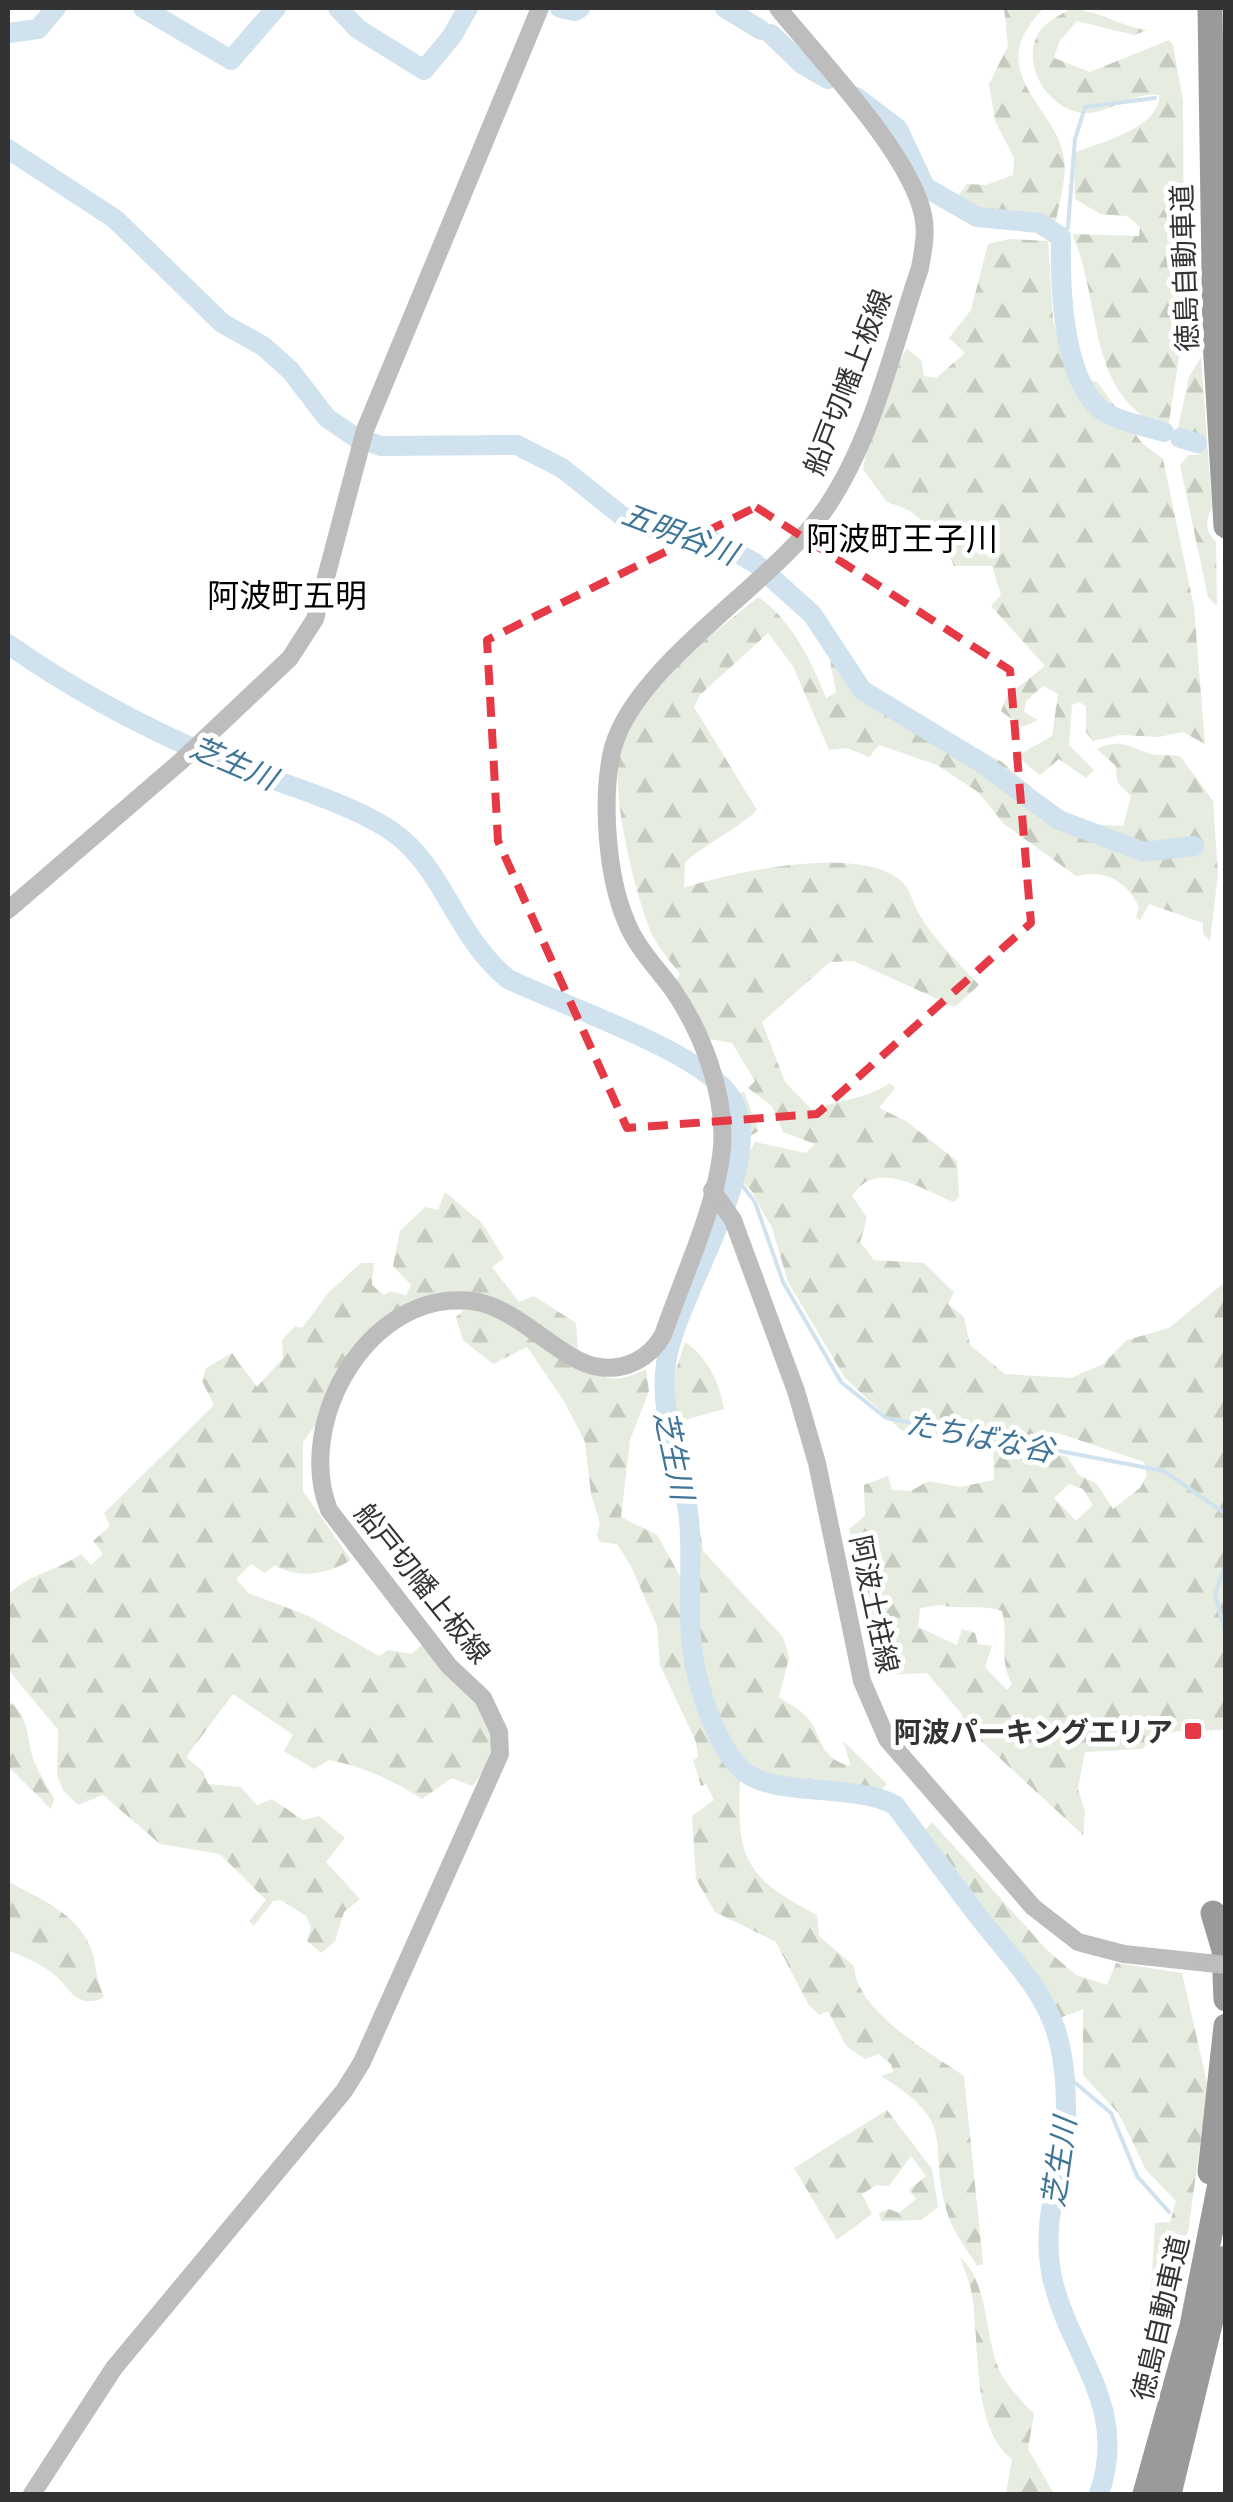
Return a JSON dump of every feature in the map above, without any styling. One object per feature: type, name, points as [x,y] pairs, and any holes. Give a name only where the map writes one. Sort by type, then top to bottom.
[{"type":"highway","name":"徳島自動車道","points":[[1210,8],[1215,341],[1226,526]]},
{"type":"highway","points":[[1213,1912],[1224,1950],[1226,1999]]},
{"type":"highway","points":[[1192,2326],[1226,2026]]},
{"type":"highway","name":"徳島自動車道","points":[[1146,2494],[1192,2326],[1226,2154]]},
{"type":"highway","name":"徳島自動車道","points":[[1171,2494],[1226,2258]]},
{"type":"highway","points":[[1171,2494],[1226,2334]]},
{"type":"main road","points":[[8,910],[186,756],[290,658],[305,638],[314,618],[362,439],[540,8]]},
{"type":"main road","name":"船戸切幡上板線","points":[[32,2494],[114,2368],[344,2091],[376,2032],[500,1754],[500,1732],[483,1698],[450,1666],[330,1510],[319,1484],[318,1447],[325,1416],[340,1384],[368,1346],[406,1312],[444,1300],[476,1301],[500,1310],[595,1367],[618,1368],[640,1360],[656,1348],[717,1194],[722,1146],[714,1088],[704,1049],[675,993],[626,921],[610,837],[609,762],[622,717],[648,684],[768,573],[826,508],[847,472],[883,377],[925,239],[924,216],[914,188],[884,140],[778,8]]},
{"type":"main road","name":"阿波土柱線","points":[[717,1194],[733,1220],[810,1437],[862,1681],[887,1739],[1033,1907],[1078,1942],[1124,1954],[1217,1964]]},
{"type":"highlighted area","points":[[756,507],[1010,670],[1031,923],[817,1114],[627,1128],[498,841],[487,640]]},
{"type":"green space","points":[[1004,8],[1044,8],[1026,31],[1019,51],[1020,70],[1058,140],[1064,159],[1056,221],[979,208],[958,196],[967,184],[986,185],[1013,175],[1014,158],[995,121],[989,84],[1008,46]]},
{"type":"green space","points":[[1071,9],[1148,30],[1134,35],[1077,21],[1059,42],[1054,58],[1090,72],[1169,40],[1173,45],[1183,101],[1184,268],[1182,339],[1168,428],[1141,415],[1122,396],[1109,372],[1072,234],[1139,236],[1140,227],[1127,216],[1100,214],[1075,199],[1074,153],[1139,125],[1157,107],[1159,95],[1086,113],[1065,108],[1047,93],[1033,61],[1036,38],[1050,21]]},
{"type":"green space","points":[[1010,239],[1048,241],[1053,319],[1067,372],[1097,382],[1142,443],[1163,459],[1194,607],[1205,744],[1183,732],[1159,737],[1120,735],[1093,741],[1086,732],[1086,706],[1079,702],[1072,705],[1069,745],[1094,770],[1086,778],[1059,759],[1040,775],[1017,756],[1052,736],[1058,694],[1043,686],[1026,701],[1024,712],[1038,720],[1022,727],[1001,711],[1007,696],[1045,666],[991,606],[1001,595],[992,566],[954,566],[941,535],[910,511],[886,501],[863,469],[868,440],[906,348],[921,360],[924,376],[936,378],[965,353],[949,338],[971,310],[988,244]]},
{"type":"green space","points":[[1201,357],[1212,508],[1207,526],[1216,542],[1217,606],[1208,597],[1180,465],[1189,455],[1199,455],[1198,438],[1177,432],[1189,377]]},
{"type":"green space","points":[[758,597],[790,629],[826,698],[836,692],[830,661],[846,660],[859,677],[916,716],[1002,762],[1064,816],[1083,824],[1123,826],[1131,796],[1117,782],[1116,766],[1097,749],[1110,744],[1180,756],[1213,801],[1218,874],[1210,941],[1203,934],[1203,923],[1149,904],[1140,920],[1136,918],[1139,907],[1121,883],[1096,874],[1076,876],[1004,824],[978,792],[937,765],[879,745],[869,757],[847,748],[829,750],[793,666],[768,633],[700,695],[694,707],[757,810],[685,862],[684,888],[795,865],[857,864],[882,870],[901,881],[932,933],[979,985],[955,1007],[854,961],[830,962],[762,1022],[785,1082],[812,1110],[872,1093],[890,1083],[895,1088],[879,1108],[906,1121],[957,1161],[959,1196],[954,1202],[887,1178],[862,1185],[852,1196],[867,1218],[860,1242],[874,1260],[924,1263],[954,1292],[948,1304],[964,1317],[970,1345],[1005,1374],[1071,1378],[1103,1364],[1127,1340],[1169,1328],[1225,1282],[1225,1730],[1171,1733],[1142,1749],[1085,1752],[1078,1789],[1085,1812],[1083,1835],[966,1727],[961,1713],[927,1673],[881,1675],[849,1529],[865,1516],[864,1485],[888,1476],[892,1490],[911,1491],[928,1481],[960,1487],[994,1480],[993,1435],[920,1438],[902,1431],[845,1378],[788,1282],[772,1228],[751,1190],[732,1172],[725,1096],[744,1092],[759,1131],[748,1137],[747,1157],[755,1142],[806,1153],[815,1144],[783,1132],[772,1106],[748,1088],[755,1081],[732,1043],[704,1038],[676,982],[680,974],[650,930],[636,887],[619,803],[619,753],[624,734],[648,695],[665,677]],"holes":[[[1058,1433],[1144,1462],[1147,1475],[1140,1488],[1113,1509],[1097,1484],[1079,1475],[1067,1457],[1055,1454],[1041,1460],[1025,1453],[1030,1434]],[[1069,1484],[1083,1489],[1093,1505],[1076,1521],[1054,1498]],[[941,1605],[1002,1611],[1006,1666],[1012,1684],[1007,1690],[985,1667],[992,1646],[978,1644],[975,1633],[962,1629],[957,1645],[918,1627],[920,1608]]]},
{"type":"green space","points":[[445,1192],[482,1223],[504,1258],[492,1267],[519,1302],[534,1296],[576,1323],[579,1364],[612,1379],[646,1369],[649,1391],[630,1440],[621,1517],[657,1535],[694,1601],[692,1509],[667,1398],[685,1342],[711,1371],[724,1409],[674,1423],[690,1470],[703,1551],[783,1637],[789,1657],[779,1697],[807,1717],[832,1758],[851,1766],[843,1741],[887,1784],[882,1789],[841,1789],[754,1772],[740,1781],[744,1849],[751,1864],[775,1890],[817,1915],[819,1936],[854,1966],[858,1983],[880,2014],[914,2043],[964,2076],[983,2264],[977,2266],[949,2219],[932,2121],[906,2093],[881,2076],[893,2072],[891,2064],[879,2054],[865,2059],[846,2046],[828,2011],[819,2015],[808,2004],[776,1942],[715,1912],[696,1879],[692,1816],[714,1800],[706,1784],[701,1786],[693,1760],[698,1758],[696,1742],[660,1665],[657,1626],[631,1566],[617,1544],[600,1542],[597,1535],[600,1523],[591,1494],[585,1442],[564,1401],[527,1347],[493,1364],[463,1340],[456,1317],[464,1310],[404,1306],[303,1442],[303,1491],[351,1560],[333,1569],[303,1574],[275,1565],[265,1573],[251,1564],[236,1579],[248,1593],[309,1616],[379,1656],[388,1650],[411,1654],[435,1634],[475,1689],[491,1727],[486,1766],[472,1786],[452,1778],[422,1799],[378,1775],[342,1763],[329,1760],[314,1769],[284,1751],[293,1735],[233,1694],[186,1757],[203,1771],[208,1784],[241,1787],[257,1805],[272,1799],[303,1820],[319,1816],[345,1838],[326,1862],[360,1899],[344,1912],[335,1941],[321,1953],[307,1941],[311,1927],[306,1916],[281,1900],[273,1901],[254,1926],[249,1921],[266,1900],[220,1854],[160,1844],[103,1795],[78,1805],[63,1790],[57,1775],[58,1730],[8,1669],[8,1595],[24,1582],[81,1554],[91,1565],[103,1554],[93,1541],[110,1526],[104,1513],[214,1405],[202,1381],[206,1368],[232,1353],[257,1387],[283,1358],[282,1340],[295,1326],[302,1328],[329,1292],[361,1263],[374,1263],[372,1285],[384,1295],[390,1291],[406,1295],[411,1285],[393,1266],[400,1231],[425,1207],[438,1210]]},
{"type":"green space","points":[[8,1701],[24,1720],[34,1761],[54,1799],[51,1809],[8,1766]]},
{"type":"green space","points":[[932,1822],[1047,1950],[1076,1975],[1107,1985],[1116,1963],[1182,1973],[1208,2087],[1178,2305],[1158,2314],[1149,2328],[1155,2223],[1170,2222],[1176,2201],[1146,2170],[1119,2114],[1083,2075],[1083,2009],[1060,2018],[1049,1992],[925,1830]]},
{"type":"green space","points":[[8,1882],[60,1911],[82,1932],[94,1959],[104,1996],[101,1999],[80,2000],[46,1968],[8,1950]]},
{"type":"green space","points":[[887,2110],[932,2169],[938,2207],[921,2220],[881,2221],[879,2213],[889,2209],[899,2213],[916,2199],[909,2190],[926,2176],[911,2156],[889,2186],[877,2185],[862,2194],[872,2214],[837,2240],[794,2168]]},
{"type":"green space","points":[[960,2257],[970,2268],[982,2296],[999,2370],[1034,2414],[1028,2449],[1054,2494],[1006,2494],[1012,2459],[999,2445],[983,2406],[972,2295]]},
{"type":"waterway","points":[[8,33],[38,29],[56,8]]},
{"type":"waterway","points":[[143,8],[231,60],[276,8]]},
{"type":"waterway","points":[[338,8],[358,29],[424,70],[452,36],[468,8]]},
{"type":"waterway","points":[[560,8],[580,8]]},
{"type":"waterway","points":[[725,8],[761,30]]},
{"type":"waterway","points":[[771,34],[802,64],[828,79]]},
{"type":"waterway","points":[[856,97],[898,129],[925,187],[977,217],[1039,223],[1061,237],[1066,328],[1077,374],[1087,393],[1099,408],[1113,416],[1164,432]]},
{"type":"waterway","points":[[1061,237],[1068,227],[1075,139],[1085,107],[1155,98]]},
{"type":"waterway","name":"五明谷川","points":[[8,149],[115,219],[222,323],[263,346],[290,370],[327,418],[355,437],[381,446],[517,445],[562,468],[622,516],[649,527],[717,542],[755,563],[812,614],[862,690],[977,760],[1059,820],[1144,852],[1194,846]]},
{"type":"waterway","points":[[1180,438],[1197,443]]},
{"type":"waterway","name":"芝生川","points":[[8,644],[85,693],[166,736],[342,805],[386,828],[418,855],[477,945],[508,979],[663,1047],[717,1081],[732,1099],[740,1126],[739,1158],[717,1229],[673,1335],[664,1384],[668,1423],[689,1519],[691,1632],[698,1680],[718,1736],[738,1766],[749,1775],[780,1786],[860,1794],[895,1805],[1023,1972],[1049,2013],[1062,2058],[1066,2111],[1049,2254],[1060,2305],[1102,2407],[1107,2462],[1099,2494]]},
{"type":"waterway","name":"たちばな谷","points":[[737,1179],[755,1202],[783,1282],[841,1382],[886,1418],[1164,1471],[1226,1514]]},
{"type":"waterway","name":"たちばな谷","points":[[1226,1565],[1215,1593],[1226,1636]]},
{"type":"waterway","points":[[1066,2075],[1111,2113],[1137,2176],[1169,2212]]},
{"type":"place","name":"阿波パーキングエリア","points":[[1193,1731]]},
{"type":"district","name":"阿波町王子川","points":[[902,538]]},
{"type":"district","name":"阿波町五明","points":[[287,595]]}]
